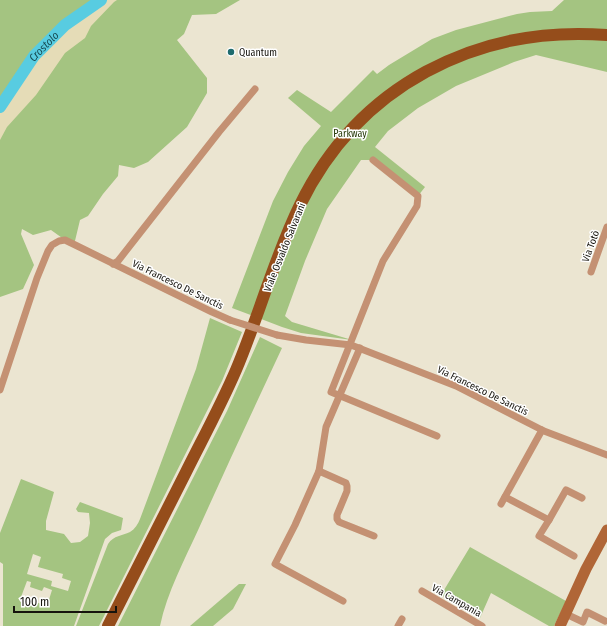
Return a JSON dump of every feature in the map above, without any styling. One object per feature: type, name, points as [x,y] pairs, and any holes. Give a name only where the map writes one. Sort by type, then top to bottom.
[{"type":"main road","name":"Viale Osvaldo Salvarani","points":[[108,626],[227,390],[250,338],[284,243],[300,205],[318,173],[339,143],[380,103],[410,82],[451,59],[510,40],[532,37],[586,34],[607,35]]},
{"type":"street","name":"Via Francesco De Sanctis","points":[[114,264],[118,261],[219,132],[255,89]]},
{"type":"street","points":[[373,160],[418,196],[417,206],[383,261],[351,345],[331,392],[437,436]]},
{"type":"street","name":"Via Totò","points":[[591,272],[607,227]]},
{"type":"street","name":"Via Francesco De Sanctis","points":[[0,390],[37,278],[48,251],[52,244],[65,240],[230,320],[277,335],[351,345],[360,348],[456,386],[542,430],[607,455]]},
{"type":"street","points":[[343,601],[275,564],[295,525],[319,471],[326,427],[360,348]]},
{"type":"street","points":[[500,504],[542,430]]},
{"type":"street","points":[[319,471],[346,483],[347,491],[337,519],[339,522],[374,536]]},
{"type":"street","points":[[574,556],[540,536],[566,490],[582,498]]},
{"type":"street","points":[[505,497],[548,520]]},
{"type":"street","points":[[560,626],[586,569],[607,530]]},
{"type":"street","name":"Via Campania","points":[[422,591],[482,626]]},
{"type":"street","points":[[566,614],[582,624],[587,612],[605,621]]},
{"type":"green space","points":[[0,0],[240,0],[216,14],[192,15],[184,34],[177,40],[207,78],[207,93],[187,127],[148,162],[134,168],[119,165],[118,176],[88,216],[80,220],[74,245],[51,230],[33,235],[22,229],[21,234],[34,265],[23,289],[0,297]]},
{"type":"green space","name":"Parkway","points":[[564,0],[607,0],[607,72],[536,55],[514,62],[456,86],[418,108],[388,131],[375,147],[425,187],[418,196],[373,160],[361,160],[327,209],[305,261],[285,316],[292,322],[352,340],[301,333],[232,308],[273,201],[304,146],[321,126],[288,98],[297,90],[331,112],[373,70],[377,74],[432,39],[456,30],[517,14],[552,11]]},
{"type":"green space","points":[[210,318],[242,332],[222,381],[99,626],[76,626],[108,544],[115,537],[132,531],[139,521],[196,369]]},
{"type":"green space","points":[[260,337],[282,348],[177,576],[167,601],[160,626],[118,626],[227,411]]},
{"type":"green space","points":[[21,479],[54,492],[46,521],[46,530],[64,534],[71,543],[80,542],[88,536],[90,523],[89,513],[78,512],[76,509],[80,502],[123,518],[121,530],[112,533],[105,539],[74,626],[3,626],[3,564],[0,562],[0,533]],"holes":[[[33,554],[41,557],[38,567],[63,574],[62,578],[71,581],[68,591],[51,586],[52,581],[27,574]],[[27,581],[31,582],[30,587],[42,591],[44,587],[52,590],[47,606],[21,597]]]},
{"type":"green space","points":[[470,547],[566,601],[554,626],[549,626],[491,593],[480,618],[441,595]]},
{"type":"green space","points":[[239,584],[246,584],[233,609],[213,626],[190,626]]},
{"type":"sand","points":[[93,0],[117,0],[91,26],[85,38],[65,53],[36,95],[7,127],[0,140],[0,107],[3,101],[34,56]]},
{"type":"waterway","name":"Crostolo","points":[[0,107],[34,56],[65,25],[101,0]]},
{"type":"place","name":"Quantum","points":[[231,52]]}]
